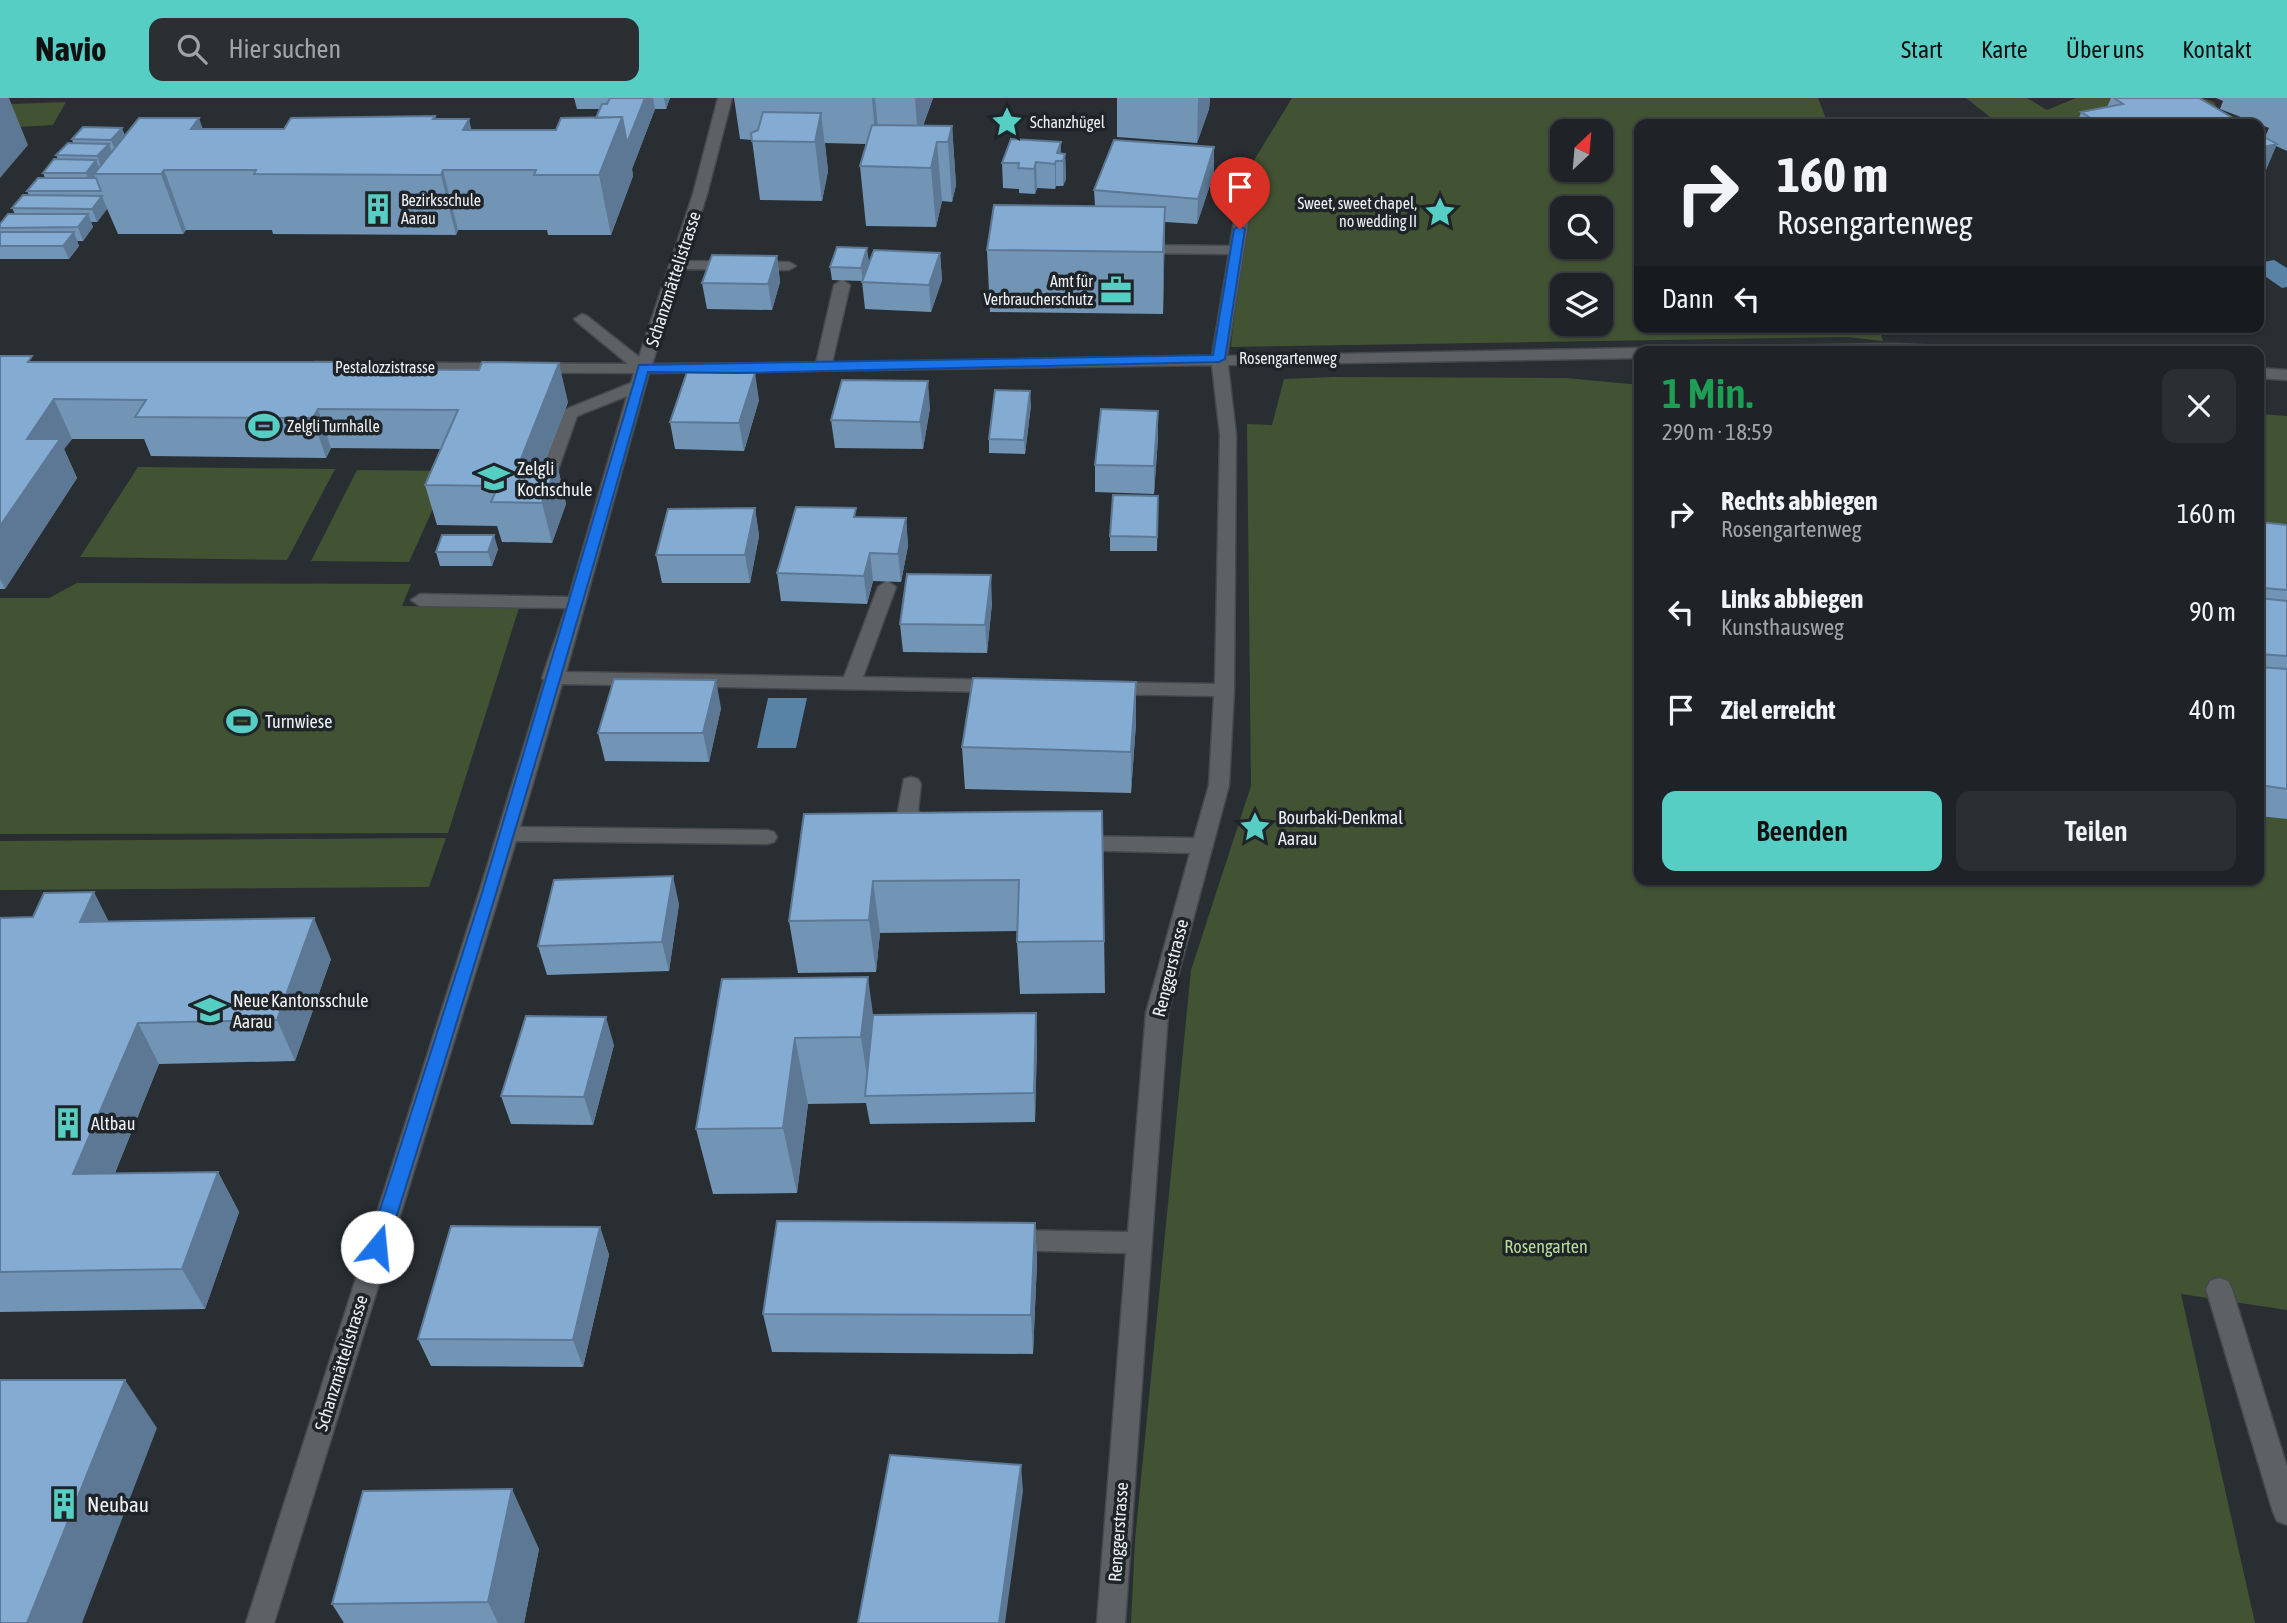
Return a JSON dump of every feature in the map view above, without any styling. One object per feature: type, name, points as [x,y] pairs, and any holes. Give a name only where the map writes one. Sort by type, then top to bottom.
[{"type":"street","name":"Schanzmättelistrasse","points":[[260,1623],[507,834],[641,377],[707,171],[725,98]]},
{"type":"street","name":"Renggerstrasse","points":[[1111,1623],[1157,1013],[1219,785],[1224,690],[1228,435],[1219,359],[1250,167]]},
{"type":"street","points":[[1115,249],[1236,250]]},
{"type":"street","points":[[678,265],[789,266]]},
{"type":"street","points":[[823,367],[842,285]]},
{"type":"street","points":[[539,500],[569,413],[641,377],[582,319]]},
{"type":"street","name":"Rosengartenweg","points":[[641,377],[823,367],[1634,354]]},
{"type":"street","name":"Pestalozzistrasse","points":[[293,367],[641,377]]},
{"type":"street","points":[[2264,373],[2287,375]]},
{"type":"street","points":[[851,683],[887,587]]},
{"type":"street","points":[[420,600],[576,603]]},
{"type":"street","points":[[552,678],[1017,686]]},
{"type":"street","points":[[1086,687],[1224,690]]},
{"type":"street","points":[[911,784],[908,811],[919,827],[942,835]]},
{"type":"street","points":[[507,834],[767,837]]},
{"type":"street","points":[[1050,842],[1202,846]]},
{"type":"street","points":[[988,1240],[1139,1243]]},
{"type":"street","points":[[2219,1289],[2287,1512]]},
{"type":"green space","points":[[1292,98],[1818,98],[1826,119],[1634,119],[1634,333],[1880,333],[1883,341],[1847,337],[1231,347],[1250,167]]},
{"type":"green space","points":[[1966,98],[2027,98],[2047,110],[2076,98],[2202,98],[2214,102],[2218,110],[2239,119],[1993,119]]},
{"type":"green space","points":[[66,102],[53,125],[0,128],[12,104]]},
{"type":"green space","name":"Rosengarten","points":[[1566,378],[1634,384],[1634,885],[2264,885],[2264,414],[2287,416],[2287,1310],[2181,1294],[2255,1623],[1131,1623],[1135,1540],[1191,970],[1251,786],[1247,424],[1272,425],[1284,379]]},
{"type":"green space","points":[[138,467],[335,469],[287,560],[80,557]]},
{"type":"green space","points":[[357,470],[450,471],[409,562],[311,561]]},
{"type":"green space","name":"Turnwiese","points":[[77,583],[411,584],[402,606],[519,608],[448,833],[0,834],[0,598],[49,598]]},
{"type":"green space","points":[[446,838],[429,887],[0,890],[0,841]]},
{"type":"water","points":[[2274,260],[2287,268],[2287,287],[2282,288],[2264,275],[2264,262]]},
{"type":"water","points":[[768,698],[807,698],[796,748],[757,748]]},
{"type":"building","points":[[610,98],[645,98],[627,143],[622,117],[596,118],[602,104],[607,104]]},
{"type":"building","points":[[2114,98],[2199,98],[2235,119],[2092,119],[2081,112],[2123,104]]},
{"type":"building","points":[[763,112],[821,113],[815,142],[752,141],[751,133],[758,130]]},
{"type":"building","points":[[435,116],[433,119],[469,119],[463,130],[556,130],[561,118],[622,117],[599,175],[534,175],[536,170],[443,170],[441,175],[254,174],[256,170],[164,170],[161,174],[94,174],[139,118],[199,118],[191,129],[284,129],[291,118]]},
{"type":"building","points":[[872,125],[952,126],[948,142],[937,142],[931,168],[860,166]]},
{"type":"building","points":[[83,127],[122,128],[111,140],[72,139]]},
{"type":"building","points":[[2264,137],[2277,144],[2264,147]]},
{"type":"building","points":[[1011,139],[1061,142],[1057,153],[1065,154],[1063,161],[1056,161],[1055,164],[1036,162],[1034,169],[1018,168],[1019,163],[1002,163]]},
{"type":"building","points":[[1114,140],[1214,147],[1198,199],[1094,190]]},
{"type":"building","points":[[68,143],[109,144],[97,156],[56,155]]},
{"type":"building","points":[[54,159],[96,160],[86,173],[43,173]]},
{"type":"building","points":[[38,178],[96,178],[101,191],[27,191]]},
{"type":"building","points":[[23,195],[102,196],[92,209],[12,208]]},
{"type":"building","points":[[994,205],[1165,207],[1163,252],[987,250]]},
{"type":"building","points":[[8,214],[88,214],[78,227],[0,228]]},
{"type":"building","points":[[0,232],[74,232],[63,246],[0,246]]},
{"type":"building","points":[[837,247],[867,248],[861,268],[830,267]]},
{"type":"building","points":[[874,250],[940,253],[929,285],[862,282]]},
{"type":"building","points":[[712,255],[777,256],[768,284],[702,283]]},
{"type":"building","points":[[0,356],[32,356],[28,362],[340,362],[336,369],[479,370],[482,362],[559,363],[519,464],[557,464],[542,503],[491,502],[498,486],[425,485],[458,410],[318,409],[313,418],[135,417],[146,400],[54,399],[27,439],[60,439],[0,526]]},
{"type":"building","points":[[687,372],[755,373],[739,423],[670,422]]},
{"type":"building","points":[[842,380],[928,381],[920,422],[831,420]]},
{"type":"building","points":[[995,390],[1030,391],[1024,440],[989,439]]},
{"type":"building","points":[[1101,409],[1158,411],[1154,466],[1095,465]]},
{"type":"building","points":[[1113,495],[1158,496],[1157,537],[1110,536]]},
{"type":"building","points":[[796,507],[856,508],[854,517],[906,518],[898,554],[870,553],[864,576],[777,573]]},
{"type":"building","points":[[755,508],[745,555],[656,555],[668,509]]},
{"type":"building","points":[[2264,523],[2287,525],[2287,590],[2264,588]]},
{"type":"building","points":[[442,535],[494,535],[488,552],[436,552]]},
{"type":"building","points":[[907,574],[991,575],[985,625],[900,624]]},
{"type":"building","points":[[2264,599],[2287,601],[2287,656],[2264,654]]},
{"type":"building","points":[[2264,667],[2287,669],[2287,789],[2264,786]]},
{"type":"building","points":[[973,678],[1136,682],[1131,752],[962,747]]},
{"type":"building","points":[[614,679],[716,680],[703,733],[598,733]]},
{"type":"building","points":[[1102,811],[1104,941],[1017,942],[1019,880],[873,881],[869,920],[789,921],[804,814]]},
{"type":"building","points":[[673,876],[662,942],[538,946],[554,880]]},
{"type":"building","name":"Altbau","points":[[94,892],[80,922],[314,918],[277,1020],[138,1023],[73,1174],[218,1172],[182,1269],[0,1272],[0,918],[33,917],[44,893]]},
{"type":"building","points":[[868,977],[861,1037],[795,1038],[783,1128],[696,1129],[722,979]]},
{"type":"building","points":[[1036,1013],[1034,1093],[865,1096],[873,1015]]},
{"type":"building","points":[[526,1016],[606,1017],[584,1097],[501,1096]]},
{"type":"building","points":[[777,1221],[1035,1223],[1031,1315],[763,1314]]},
{"type":"building","points":[[451,1226],[600,1227],[573,1340],[418,1339]]},
{"type":"building","points":[[0,1380],[125,1380],[27,1623],[0,1623]]},
{"type":"building","points":[[890,1455],[1021,1465],[999,1623],[858,1623]]},
{"type":"building","points":[[512,1489],[488,1602],[332,1604],[363,1491]]},
{"type":"place","name":"Schanzhügel","points":[[1007,122]]},
{"type":"place","name":"Bezirksschule Aarau","points":[[378,209]]},
{"type":"place","name":"Sweet, sweet chapel, no wedding II","points":[[1440,212]]},
{"type":"place","name":"Amt für Verbraucherschutz","points":[[1116,290]]},
{"type":"place","name":"Zelgli Turnhalle","points":[[264,426]]},
{"type":"place","name":"Zelgli Kochschule","points":[[494,478]]},
{"type":"place","name":"Turnwiese","points":[[242,721]]},
{"type":"place","name":"Bourbaki-Denkmal Aarau","points":[[1255,827]]},
{"type":"place","name":"Neue Kantonsschule Aarau","points":[[210,1010]]},
{"type":"place","name":"Altbau","points":[[68,1123]]},
{"type":"place","name":"Neubau","points":[[64,1504]]},
{"type":"route","points":[[377,1247],[490,893],[552,678],[585,575],[643,368],[737,369],[1219,359],[1240,229]]}]
